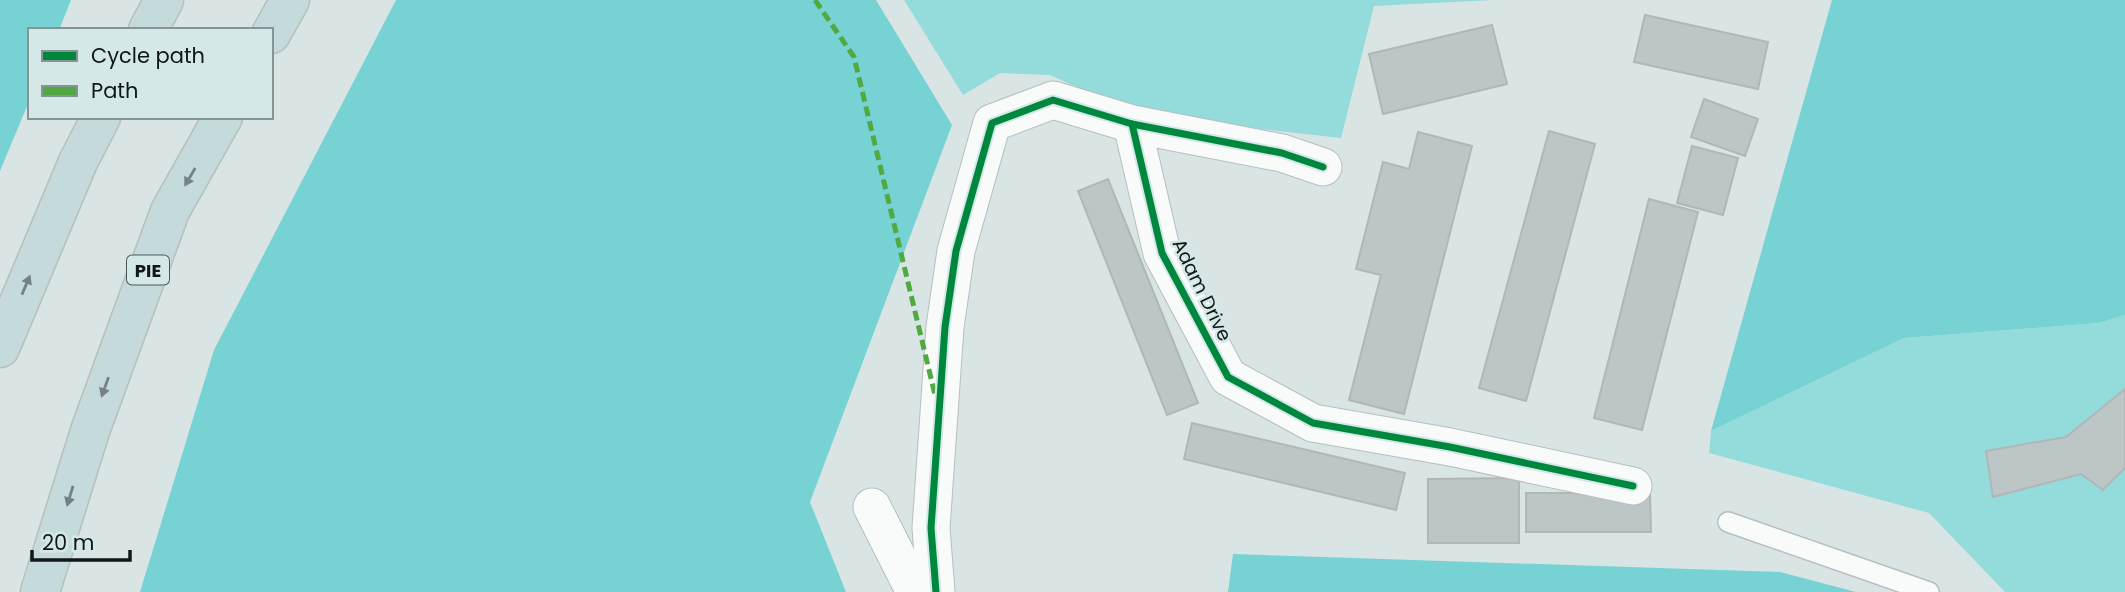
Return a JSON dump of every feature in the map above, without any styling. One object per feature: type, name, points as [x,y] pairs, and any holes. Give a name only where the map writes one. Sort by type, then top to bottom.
[{"type":"highway","points":[[149,28],[164,0]]},
{"type":"highway","points":[[273,30],[290,0]]},
{"type":"highway","points":[[0,348],[78,162],[101,119]]},
{"type":"highway","name":"PIE","points":[[40,592],[89,431],[170,211],[222,119]]},
{"type":"street","points":[[936,592],[931,528],[945,327],[956,251],[992,123],[1053,100],[1132,124],[1282,153],[1323,167]]},
{"type":"street","name":"Adam Drive","points":[[1132,124],[1162,253],[1228,377],[1313,423],[1450,447],[1633,486]]},
{"type":"street","points":[[872,507],[915,592]]},
{"type":"lane","points":[[1728,523],[1929,592]]},
{"type":"shaded area","points":[[0,0],[71,0],[60,28],[28,28],[28,104],[0,171]]},
{"type":"shaded area","points":[[396,0],[876,0],[952,125],[810,502],[846,592],[140,592],[214,350]]},
{"type":"shaded area","points":[[904,0],[1493,0],[1374,6],[1341,138],[1138,115],[1050,75],[1000,73],[963,95]]},
{"type":"shaded area","points":[[1832,0],[2125,0],[2125,315],[2099,323],[1904,338],[1711,431]]},
{"type":"shaded area","points":[[2125,315],[2125,592],[2005,592],[1929,513],[1709,453],[1711,431],[1904,338],[2099,323]]},
{"type":"shaded area","points":[[1233,554],[1780,572],[1856,592],[1228,592]]},
{"type":"building","points":[[1645,15],[1768,42],[1758,89],[1634,62]]},
{"type":"building","points":[[1492,25],[1507,84],[1383,114],[1369,54]]},
{"type":"building","points":[[1704,99],[1758,119],[1745,156],[1691,137]]},
{"type":"building","points":[[1549,131],[1595,144],[1526,401],[1479,388]]},
{"type":"building","points":[[1418,132],[1472,146],[1404,414],[1349,400],[1381,275],[1356,269],[1383,162],[1409,169]]},
{"type":"building","points":[[1692,146],[1738,158],[1723,215],[1677,203]]},
{"type":"building","points":[[1108,179],[1198,403],[1167,415],[1078,191]]},
{"type":"building","points":[[1649,199],[1698,212],[1642,430],[1594,418]]},
{"type":"building","points":[[2125,389],[2125,468],[2103,490],[2081,474],[1993,497],[1986,451],[2066,437]]},
{"type":"building","points":[[1192,423],[1405,473],[1396,510],[1184,459]]},
{"type":"building","points":[[1519,478],[1519,543],[1428,543],[1428,479]]},
{"type":"building","points":[[1526,493],[1650,493],[1651,532],[1526,532]]},
{"type":"marked path","points":[[815,0],[854,57],[935,395]]},
{"type":"cycle path","points":[[936,592],[931,528],[945,327],[956,251],[992,123],[1053,100],[1132,124],[1282,153],[1323,167]]},
{"type":"cycle path","points":[[1132,124],[1162,253],[1228,377],[1313,423],[1450,447],[1633,486]]}]
